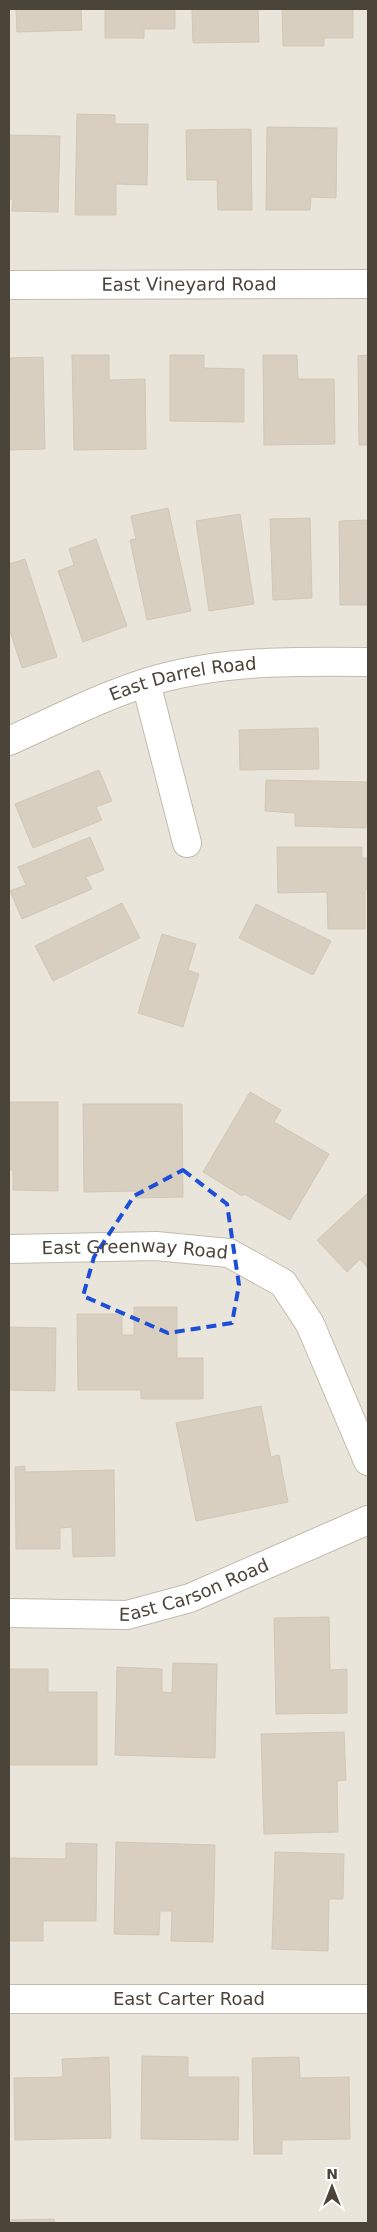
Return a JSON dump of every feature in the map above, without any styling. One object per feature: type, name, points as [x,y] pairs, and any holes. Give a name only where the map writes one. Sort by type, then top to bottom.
[{"type":"street","name":"East Vineyard Road","points":[[9,286],[368,284]]},
{"type":"street","name":"East Darrel Road","points":[[9,741],[104,698],[146,683],[201,670],[264,661],[368,662]]},
{"type":"street","points":[[146,683],[187,843]]},
{"type":"street","name":"East Greenway Road","points":[[9,1250],[156,1246],[229,1253],[284,1283],[310,1324],[368,1461]]},
{"type":"street","name":"East Carson Road","points":[[9,1613],[127,1615],[190,1598],[368,1520]]},
{"type":"street","name":"East Carter Road","points":[[9,1999],[368,1999]]},
{"type":"highlighted area","points":[[183,1170],[227,1204],[239,1285],[232,1323],[168,1333],[83,1296],[94,1257],[134,1196]]},
{"type":"shaded area","points":[[9,9],[368,9],[368,2223],[9,2223]]},
{"type":"building","points":[[16,9],[81,9],[82,30],[17,32]]},
{"type":"building","points":[[105,9],[175,9],[175,29],[144,29],[144,38],[105,38]]},
{"type":"building","points":[[192,9],[258,9],[259,42],[193,43]]},
{"type":"building","points":[[282,9],[353,9],[353,38],[324,38],[324,46],[283,46]]},
{"type":"building","points":[[77,114],[115,115],[115,124],[148,124],[147,185],[116,184],[116,215],[75,215]]},
{"type":"building","points":[[267,127],[337,128],[336,198],[311,197],[310,210],[266,210]]},
{"type":"building","points":[[251,129],[252,210],[218,210],[217,180],[187,180],[186,130]]},
{"type":"building","points":[[9,135],[60,136],[58,212],[12,211],[13,199],[9,199]]},
{"type":"building","points":[[72,355],[109,355],[109,380],[145,379],[146,449],[74,450]]},
{"type":"building","points":[[170,355],[204,355],[204,368],[244,369],[244,422],[170,421]]},
{"type":"building","points":[[263,355],[297,355],[298,379],[334,379],[335,444],[264,445]]},
{"type":"building","points":[[368,355],[368,445],[359,445],[358,356]]},
{"type":"building","points":[[43,357],[45,449],[9,450],[10,358]]},
{"type":"building","points":[[168,508],[191,611],[147,620],[130,540],[136,539],[131,516]]},
{"type":"building","points":[[240,514],[254,604],[209,611],[196,521]]},
{"type":"building","points":[[310,518],[312,598],[273,600],[270,519]]},
{"type":"building","points":[[368,520],[368,605],[340,605],[339,521]]},
{"type":"building","points":[[96,539],[127,626],[83,642],[58,571],[74,565],[69,549]]},
{"type":"building","points":[[25,559],[57,657],[22,668],[9,628],[9,564]]},
{"type":"building","points":[[318,728],[319,769],[240,770],[239,730]]},
{"type":"building","points":[[99,770],[112,801],[96,807],[102,820],[33,848],[15,804]]},
{"type":"building","points":[[266,780],[367,782],[366,828],[295,826],[295,813],[265,811]]},
{"type":"building","points":[[90,837],[104,870],[86,877],[92,889],[22,919],[10,891],[26,885],[18,867]]},
{"type":"building","points":[[277,847],[362,847],[362,858],[368,858],[368,889],[365,889],[365,929],[328,929],[327,892],[278,893]]},
{"type":"building","points":[[122,903],[140,938],[53,981],[35,946]]},
{"type":"building","points":[[256,904],[331,941],[313,975],[239,938]]},
{"type":"building","points":[[162,934],[196,944],[188,970],[199,974],[183,1027],[138,1013]]},
{"type":"building","points":[[250,1092],[281,1110],[274,1122],[329,1154],[290,1220],[244,1194],[242,1196],[203,1172]]},
{"type":"building","points":[[9,1102],[58,1102],[58,1191],[13,1190],[13,1170],[9,1170]]},
{"type":"building","points":[[83,1104],[182,1104],[183,1197],[136,1198],[136,1191],[84,1192]]},
{"type":"building","points":[[368,1193],[368,1268],[360,1259],[347,1272],[317,1240]]},
{"type":"building","points":[[134,1307],[177,1307],[177,1358],[203,1358],[203,1399],[141,1399],[141,1390],[78,1390],[77,1314],[122,1314],[122,1335],[134,1335]]},
{"type":"building","points":[[9,1327],[56,1328],[55,1391],[9,1390]]},
{"type":"building","points":[[261,1406],[271,1457],[279,1455],[288,1502],[196,1521],[176,1423]]},
{"type":"building","points":[[25,1466],[25,1472],[114,1470],[115,1556],[73,1557],[72,1527],[60,1528],[60,1549],[16,1549],[15,1467]]},
{"type":"building","points":[[329,1617],[330,1670],[347,1669],[347,1713],[276,1714],[274,1618]]},
{"type":"building","points":[[173,1663],[217,1664],[215,1758],[115,1755],[117,1667],[162,1669],[162,1692],[172,1693]]},
{"type":"building","points":[[9,1669],[48,1669],[48,1692],[97,1692],[97,1765],[9,1765]]},
{"type":"building","points":[[344,1732],[346,1780],[337,1781],[338,1832],[264,1834],[261,1734]]},
{"type":"building","points":[[116,1842],[215,1845],[213,1942],[171,1941],[172,1911],[160,1911],[159,1935],[114,1934]]},
{"type":"building","points":[[66,1843],[97,1844],[96,1921],[43,1921],[43,1941],[9,1941],[9,1858],[66,1859]]},
{"type":"building","points":[[275,1852],[344,1854],[343,1899],[329,1899],[328,1951],[272,1949]]},
{"type":"building","points":[[142,2056],[188,2057],[188,2077],[239,2077],[238,2140],[141,2139]]},
{"type":"building","points":[[109,2057],[111,2138],[15,2140],[14,2078],[63,2077],[62,2059]]},
{"type":"building","points":[[299,2057],[300,2078],[349,2077],[350,2139],[282,2140],[282,2154],[254,2154],[252,2058]]},
{"type":"building","points":[[54,2219],[55,2223],[9,2223],[9,2220]]}]
